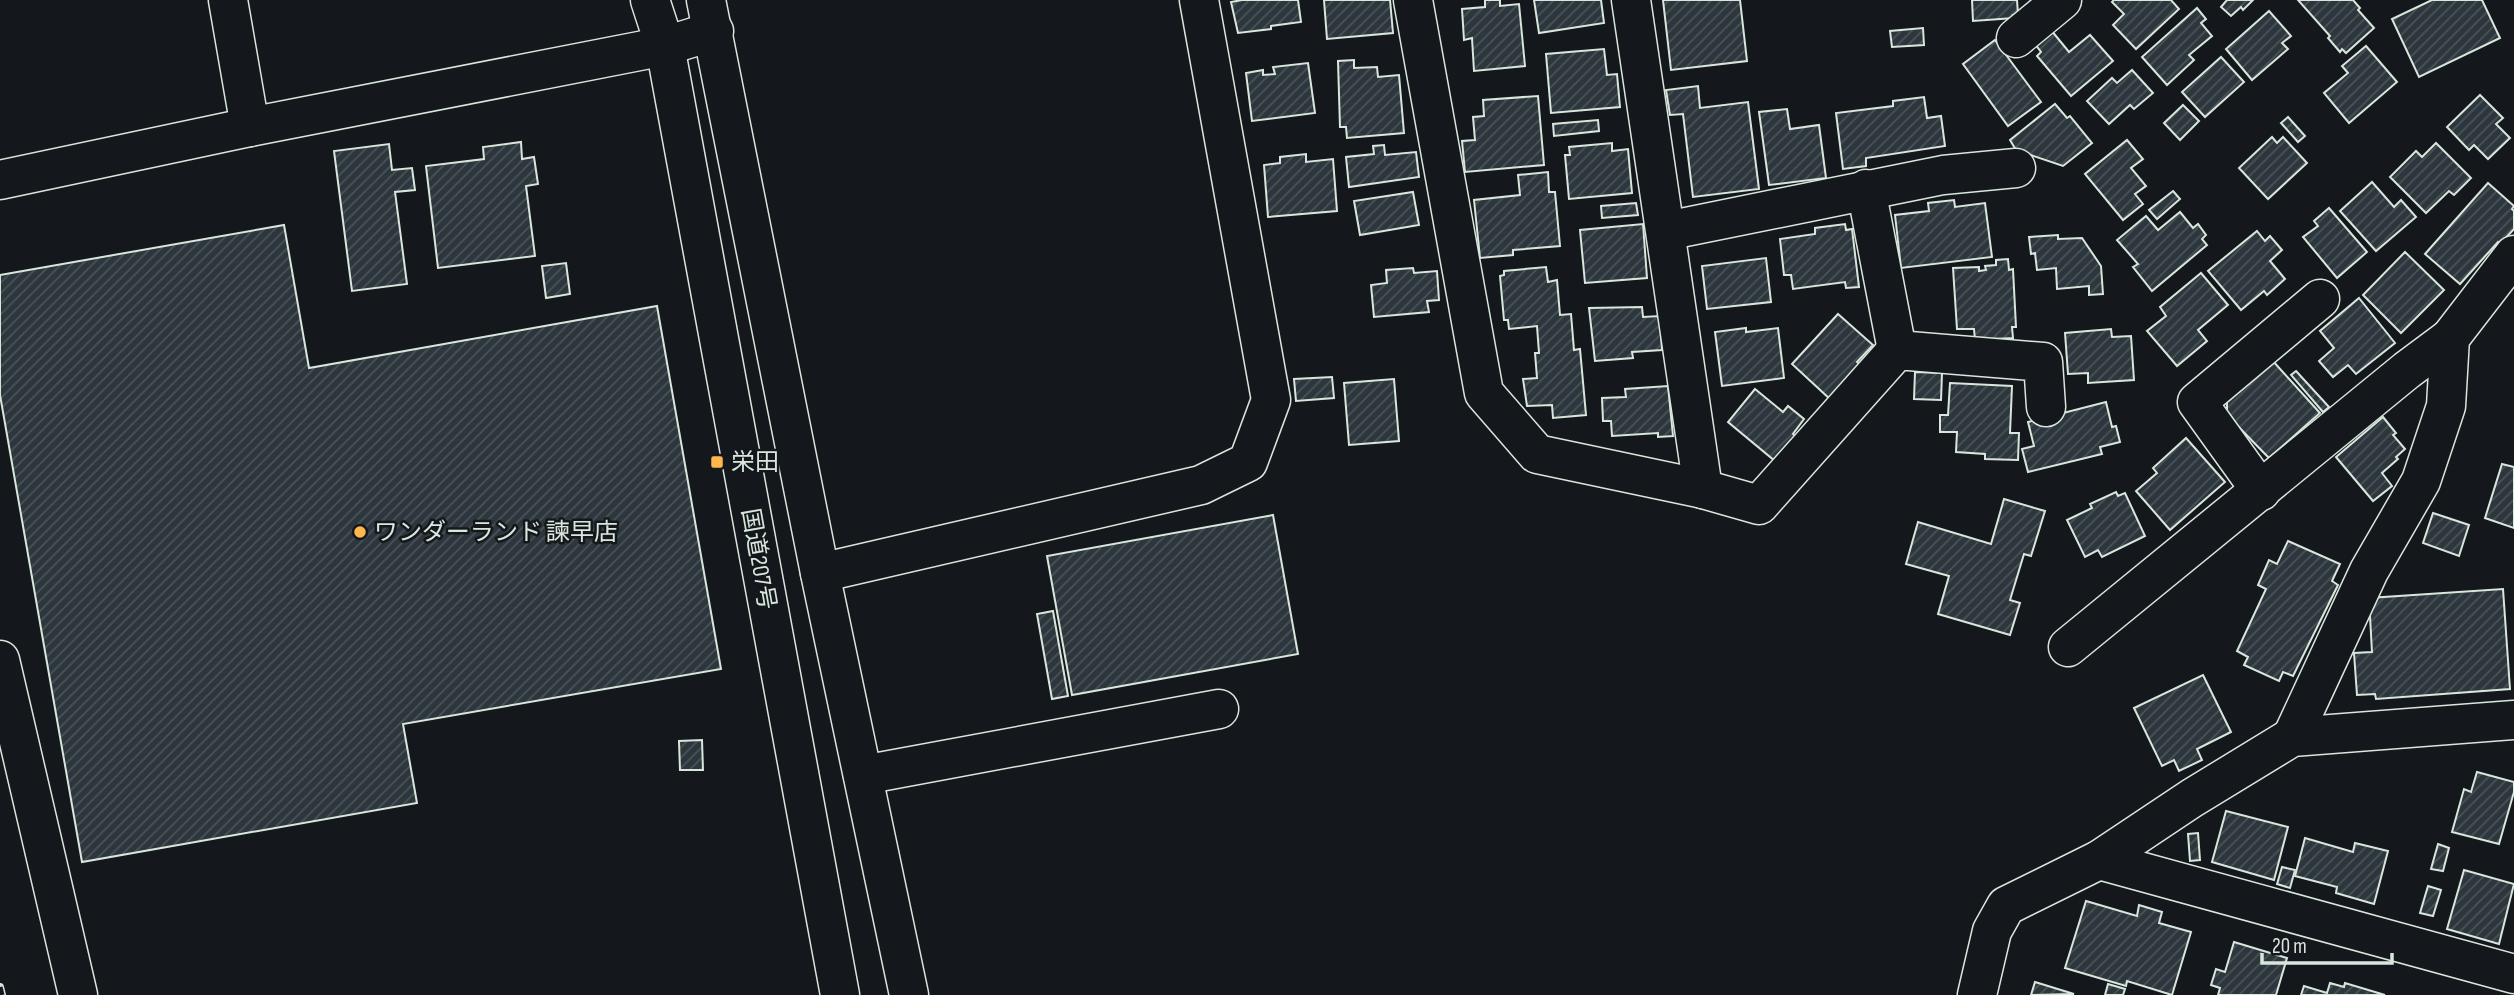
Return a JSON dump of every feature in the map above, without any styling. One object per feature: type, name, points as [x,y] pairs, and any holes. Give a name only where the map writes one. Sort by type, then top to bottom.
[{"type":"street","points":[[228,0],[250,127]]},
{"type":"street","name":"国道207号","points":[[650,0],[665,46],[840,995]]},
{"type":"street","points":[[820,573],[1201,485],[1248,462],[1270,400],[1199,0]]},
{"type":"street","points":[[1413,0],[1484,393],[1537,454],[1703,489],[1759,505],[1897,350]]},
{"type":"street","points":[[1631,0],[1703,489]]},
{"type":"street","points":[[2016,38],[2063,0]]},
{"type":"street","points":[[0,180],[250,127],[665,46],[710,16],[820,573],[909,995]]},
{"type":"street","points":[[1666,231],[1943,175],[2016,168]]},
{"type":"street","points":[[1866,190],[1897,350]]},
{"type":"street","points":[[2068,647],[2407,370],[2450,338],[2514,255]]},
{"type":"street","points":[[2261,491],[2197,402],[2320,299]]},
{"type":"street","points":[[2292,737],[2369,571],[2421,481],[2446,405],[2450,338]]},
{"type":"street","points":[[1897,350],[2043,362],[2046,407]]},
{"type":"street","points":[[0,660],[78,995]]},
{"type":"street","points":[[863,775],[1219,709]]},
{"type":"street","points":[[1977,995],[1992,931],[2006,906],[2099,860],[2192,798],[2292,737],[2514,720]]},
{"type":"street","points":[[2099,860],[2514,974]]},
{"type":"building","points":[[1298,0],[1301,22],[1238,33],[1231,2]]},
{"type":"building","points":[[1324,0],[1390,0],[1393,33],[1327,39]]},
{"type":"building","points":[[1485,0],[1500,0],[1500,6],[1519,4],[1525,66],[1474,71],[1472,38],[1464,40],[1462,9],[1485,7]]},
{"type":"building","points":[[1534,0],[1601,0],[1604,23],[1539,33]]},
{"type":"building","points":[[1663,0],[1740,0],[1747,61],[1671,70]]},
{"type":"building","points":[[1972,0],[2017,0],[2018,15],[2013,15],[2014,18],[1973,21]]},
{"type":"building","points":[[2171,0],[2179,9],[2136,49],[2113,25],[2124,14],[2112,2]]},
{"type":"building","points":[[2227,0],[2253,0],[2243,10],[2241,7],[2231,16],[2221,7]]},
{"type":"building","points":[[2298,0],[2353,0],[2374,28],[2346,53],[2342,49],[2340,52],[2328,38],[2330,36]]},
{"type":"building","points":[[2432,0],[2482,0],[2500,38],[2419,77],[2392,19]]},
{"type":"building","points":[[2197,8],[2206,19],[2201,23],[2212,36],[2189,55],[2194,60],[2167,85],[2142,57]]},
{"type":"building","points":[[2269,11],[2291,36],[2282,43],[2288,49],[2252,80],[2226,49]]},
{"type":"building","points":[[1923,28],[1924,45],[1892,47],[1890,31]]},
{"type":"building","points":[[2051,30],[2069,52],[2090,35],[2113,61],[2071,96],[2037,56],[2041,52],[2035,44]]},
{"type":"building","points":[[1995,40],[2041,102],[2008,126],[1963,64]]},
{"type":"building","points":[[2366,46],[2397,82],[2349,123],[2324,93],[2348,73],[2342,66]]},
{"type":"building","points":[[1604,49],[1607,75],[1617,74],[1620,107],[1551,113],[1546,54]]},
{"type":"building","points":[[2221,57],[2244,82],[2205,117],[2182,92]]},
{"type":"building","points":[[1354,60],[1354,68],[1377,67],[1378,77],[1399,75],[1404,133],[1347,138],[1346,127],[1340,127],[1338,61]]},
{"type":"building","points":[[1308,63],[1315,113],[1252,121],[1246,73],[1263,70],[1263,75],[1275,74],[1273,67]]},
{"type":"building","points":[[2132,70],[2153,93],[2134,109],[2130,105],[2109,124],[2087,101],[2112,78],[2117,83]]},
{"type":"building","points":[[1698,86],[1700,108],[1748,102],[1759,189],[1693,197],[1683,114],[1670,115],[1666,90]]},
{"type":"building","points":[[2480,95],[2503,118],[2496,124],[2510,138],[2488,159],[2474,145],[2469,150],[2447,127]]},
{"type":"building","points":[[1538,96],[1544,165],[1465,172],[1462,141],[1475,140],[1473,117],[1484,116],[1483,100]]},
{"type":"building","points":[[1924,97],[1927,118],[1941,116],[1945,146],[1866,158],[1866,166],[1843,169],[1836,113],[1893,106],[1893,101]]},
{"type":"building","points":[[2055,104],[2067,118],[2070,116],[2092,143],[2063,166],[2016,150],[2010,140]]},
{"type":"building","points":[[2183,105],[2199,121],[2180,140],[2164,123]]},
{"type":"building","points":[[1787,109],[1790,129],[1819,125],[1826,178],[1769,185],[1759,112]]},
{"type":"building","points":[[2288,117],[2305,136],[2298,142],[2281,123]]},
{"type":"building","points":[[1598,120],[1599,131],[1554,136],[1553,124]]},
{"type":"building","points":[[2272,137],[2277,143],[2283,137],[2307,163],[2268,199],[2239,168]]},
{"type":"building","points":[[2127,140],[2143,159],[2131,168],[2146,186],[2135,194],[2143,204],[2123,220],[2085,174]]},
{"type":"building","points":[[521,142],[522,159],[534,157],[538,184],[526,186],[535,256],[438,268],[426,166],[484,159],[483,147]]},
{"type":"building","points":[[1612,143],[1612,151],[1628,149],[1632,193],[1569,199],[1565,155],[1570,155],[1569,147]]},
{"type":"building","points":[[2436,143],[2471,178],[2454,195],[2449,191],[2426,213],[2390,177],[2416,151],[2422,157]]},
{"type":"building","points":[[389,144],[392,170],[412,168],[415,190],[395,192],[407,284],[352,291],[334,151]]},
{"type":"building","points":[[1384,145],[1385,155],[1416,152],[1419,177],[1349,187],[1346,157],[1374,154],[1373,146]]},
{"type":"building","points":[[1306,154],[1306,162],[1333,159],[1337,211],[1268,217],[1264,165],[1280,163],[1280,157]]},
{"type":"building","points":[[1548,172],[1549,192],[1555,192],[1560,246],[1513,250],[1513,255],[1480,258],[1474,200],[1520,195],[1518,175]]},
{"type":"building","points":[[2372,182],[2394,207],[2401,200],[2416,217],[2376,251],[2340,211]]},
{"type":"building","points":[[2488,183],[2514,206],[2514,229],[2500,244],[2498,242],[2460,284],[2425,254]]},
{"type":"building","points":[[2173,191],[2180,199],[2157,219],[2149,210]]},
{"type":"building","points":[[1413,192],[1419,225],[1360,235],[1354,201]]},
{"type":"building","points":[[1954,200],[1955,207],[1985,203],[1992,257],[1901,268],[1895,215],[1929,211],[1928,203]]},
{"type":"building","points":[[1636,203],[1638,215],[1602,218],[1601,206]]},
{"type":"building","points":[[2329,208],[2367,252],[2337,278],[2303,237],[2318,226],[2314,221]]},
{"type":"building","points":[[2180,212],[2193,228],[2198,224],[2206,235],[2202,239],[2207,245],[2152,291],[2133,267],[2138,264],[2117,240],[2146,216],[2158,230]]},
{"type":"building","points":[[1643,224],[1647,278],[1585,283],[1580,230]]},
{"type":"building","points":[[1845,224],[1846,230],[1852,229],[1859,287],[1846,288],[1845,282],[1793,289],[1791,275],[1784,275],[1780,239],[1815,234],[1815,228]]},
{"type":"building","name":"ワンダーランド 諫早店","points":[[284,225],[309,368],[657,306],[721,669],[403,724],[417,803],[82,862],[0,395],[0,275]]},
{"type":"building","points":[[2257,231],[2265,241],[2270,236],[2282,250],[2270,261],[2285,279],[2267,295],[2264,291],[2241,310],[2208,271]]},
{"type":"building","points":[[2058,235],[2058,239],[2082,238],[2101,266],[2103,294],[2089,295],[2089,286],[2057,289],[2056,268],[2037,270],[2029,237]]},
{"type":"building","points":[[2405,252],[2444,290],[2401,333],[2363,295]]},
{"type":"building","points":[[1766,258],[1771,302],[1707,309],[1702,266]]},
{"type":"building","points":[[2008,259],[2009,270],[2013,269],[2016,327],[2012,327],[2013,338],[1975,340],[1974,329],[1957,329],[1953,268],[1979,267],[1979,271],[1986,270],[1985,266],[1996,265],[1996,260]]},
{"type":"building","points":[[566,263],[570,294],[546,298],[542,266]]},
{"type":"building","points":[[1546,267],[1548,282],[1557,280],[1560,315],[1571,314],[1574,350],[1580,349],[1586,415],[1553,418],[1552,405],[1527,406],[1523,379],[1537,378],[1537,326],[1509,329],[1508,320],[1504,320],[1500,276],[1504,275],[1504,271]]},
{"type":"building","points":[[1413,268],[1414,273],[1437,271],[1439,300],[1427,301],[1429,312],[1374,317],[1371,285],[1387,283],[1386,270]]},
{"type":"building","points":[[2201,273],[2228,305],[2198,330],[2207,341],[2177,366],[2147,331],[2166,316],[2160,307]]},
{"type":"building","points":[[2359,298],[2395,343],[2356,374],[2348,365],[2333,377],[2319,361],[2334,348],[2320,331]]},
{"type":"building","points":[[1642,307],[1643,317],[1660,316],[1662,350],[1632,352],[1633,358],[1595,361],[1589,308]]},
{"type":"building","points":[[1838,314],[1873,345],[1857,362],[1863,367],[1831,400],[1792,364]]},
{"type":"building","points":[[1746,328],[1746,332],[1778,328],[1784,378],[1722,386],[1715,332]]},
{"type":"building","points":[[2111,329],[2112,337],[2131,336],[2134,380],[2088,383],[2088,373],[2068,374],[2065,333]]},
{"type":"building","points":[[2272,360],[2320,413],[2269,458],[2227,415],[2227,396]]},
{"type":"building","points":[[2296,371],[2329,407],[2323,412],[2291,375]]},
{"type":"building","points":[[1915,372],[1942,373],[1941,400],[1914,399]]},
{"type":"building","points":[[1332,377],[1334,398],[1296,401],[1294,379]]},
{"type":"building","points":[[1394,379],[1399,441],[1349,445],[1344,383]]},
{"type":"building","points":[[1950,383],[2012,386],[2010,433],[2019,433],[2018,460],[1985,459],[1985,454],[1956,452],[1957,432],[1940,432],[1940,415],[1948,415]]},
{"type":"building","points":[[1668,386],[1673,436],[1658,437],[1658,433],[1612,436],[1611,421],[1603,421],[1602,398],[1626,397],[1625,389]]},
{"type":"building","points":[[1755,389],[1783,412],[1788,406],[1804,419],[1793,434],[1796,437],[1775,461],[1728,422]]},
{"type":"building","points":[[2106,402],[2112,427],[2116,426],[2120,442],[2100,447],[2102,454],[2028,472],[2022,449],[2034,446],[2028,422]]},
{"type":"building","points":[[2383,417],[2405,449],[2382,473],[2392,486],[2373,501],[2336,457]]},
{"type":"building","points":[[2186,438],[2225,482],[2170,530],[2136,491],[2157,473],[2153,468]]},
{"type":"building","points":[[2502,464],[2514,467],[2514,528],[2485,518]]},
{"type":"building","points":[[2116,492],[2118,496],[2125,493],[2145,536],[2102,557],[2098,550],[2085,557],[2067,520],[2092,508],[2090,504]]},
{"type":"building","points":[[2004,499],[2045,511],[2031,556],[2024,554],[2010,600],[2020,603],[2010,635],[1938,614],[1949,576],[1906,564],[1918,522],[1991,544]]},
{"type":"building","points":[[2433,513],[2469,525],[2459,556],[2423,543]]},
{"type":"building","points":[[1273,515],[1298,654],[1072,695],[1047,556]]},
{"type":"building","points":[[2288,541],[2340,564],[2332,581],[2338,585],[2293,676],[2283,672],[2279,681],[2244,665],[2248,657],[2237,651],[2266,589],[2258,585],[2269,560],[2277,564]]},
{"type":"building","points":[[2503,589],[2510,689],[2376,699],[2375,694],[2357,695],[2354,653],[2372,652],[2369,598]]},
{"type":"building","points":[[1053,611],[1068,696],[1052,699],[1037,614]]},
{"type":"building","points":[[2203,675],[2231,732],[2197,749],[2202,760],[2179,771],[2174,760],[2162,766],[2134,708]]},
{"type":"building","points":[[702,740],[703,770],[680,770],[679,741]]},
{"type":"building","points":[[2477,772],[2514,782],[2514,792],[2499,844],[2452,832],[2464,789],[2471,792]]},
{"type":"building","points":[[2226,811],[2288,827],[2274,880],[2212,862]]},
{"type":"building","points":[[2198,833],[2200,860],[2190,861],[2188,834]]},
{"type":"building","points":[[2305,838],[2353,852],[2355,843],[2388,851],[2374,904],[2336,893],[2337,887],[2295,876]]},
{"type":"building","points":[[2438,844],[2449,848],[2443,871],[2431,869]]},
{"type":"building","points":[[2282,867],[2295,870],[2290,888],[2277,884]]},
{"type":"building","points":[[2464,870],[2514,884],[2499,944],[2447,929]]},
{"type":"building","points":[[2428,886],[2441,890],[2433,916],[2420,913]]},
{"type":"building","points":[[2086,901],[2137,916],[2139,905],[2162,912],[2159,923],[2191,932],[2172,995],[2127,981],[2126,986],[2065,968]]},
{"type":"building","points":[[2234,942],[2287,958],[2276,995],[2218,995],[2220,988],[2211,985],[2216,969],[2225,972]]},
{"type":"building","points":[[2035,982],[2074,994],[2031,995]]},
{"type":"building","points":[[2330,983],[2344,987],[2345,983],[2385,995],[2301,995],[2304,986],[2327,993]]},
{"type":"building","points":[[2108,984],[2125,989],[2123,995],[2105,995]]},
{"type":"railway","points":[[0,987],[2,995]]},
{"type":"place","name":"栄田","points":[[717,462]]},
{"type":"place","name":"ワンダーランド 諫早店","points":[[360,532]]}]
